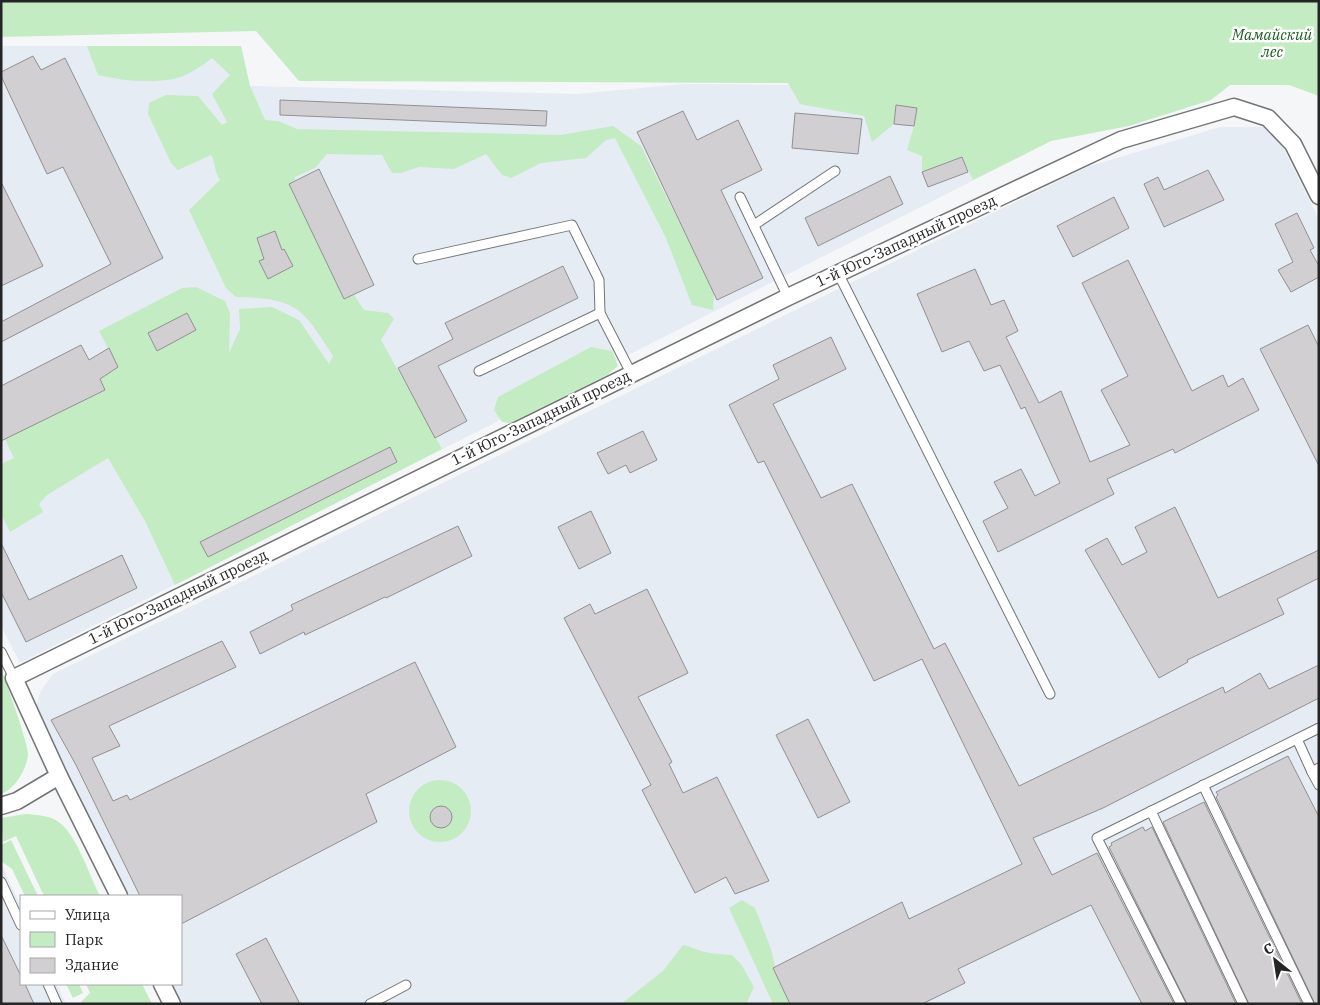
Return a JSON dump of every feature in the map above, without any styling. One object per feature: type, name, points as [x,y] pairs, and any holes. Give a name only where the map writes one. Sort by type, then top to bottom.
[{"type":"street","name":"1-й Юго-Западный проезд","points":[[14,678],[631,373],[1121,140],[1234,107],[1268,118],[1293,144],[1319,196]]},
{"type":"street","points":[[14,678],[59,776],[118,895]]},
{"type":"street","points":[[1,806],[18,800],[59,776]]},
{"type":"street","points":[[162,985],[172,1004]]},
{"type":"lane","points":[[754,225],[835,171]]},
{"type":"lane","points":[[740,197],[788,297]]},
{"type":"lane","points":[[418,259],[572,225],[599,280],[600,313],[631,373]]},
{"type":"lane","points":[[838,273],[1050,694]]},
{"type":"lane","points":[[479,371],[600,313]]},
{"type":"lane","points":[[1,652],[14,678]]},
{"type":"lane","points":[[1181,1004],[1097,838],[1319,728]]},
{"type":"lane","points":[[1296,739],[1316,770],[1319,785]]},
{"type":"lane","points":[[1204,785],[1310,1004]]},
{"type":"lane","points":[[1150,811],[1243,1004]]},
{"type":"lane","points":[[1,882],[20,923]]},
{"type":"lane","points":[[370,1004],[406,984]]},
{"type":"lane","points":[[48,985],[57,1004]]},
{"type":"shaded area","points":[[1,46],[241,46],[250,86],[577,94],[684,84],[1022,87],[1051,141],[20,663],[1,626]]},
{"type":"shaded area","points":[[1220,127],[1265,127],[1281,144],[1319,219],[1319,1004],[182,1004],[172,985],[182,985],[182,895],[127,895],[35,710],[40,692],[53,674],[1087,167]]},
{"type":"shaded area","points":[[1,863],[20,905],[20,985],[57,985],[66,1004],[1,1004]]},
{"type":"green space","name":"Мамайский лес","points":[[1,1],[1319,1],[1319,96],[1289,85],[1230,85],[1211,100],[1129,126],[1051,141],[973,180],[962,157],[922,172],[922,156],[907,150],[914,126],[916,108],[896,106],[894,124],[872,142],[864,116],[800,104],[788,83],[299,81],[256,31],[1,37]]},
{"type":"green space","points":[[87,46],[241,46],[250,86],[265,120],[278,121],[297,129],[560,135],[613,126],[641,146],[714,292],[713,310],[692,305],[666,238],[615,138],[606,140],[586,158],[541,163],[511,178],[502,175],[486,154],[454,169],[419,167],[401,173],[392,173],[382,155],[327,154],[315,168],[295,177],[295,195],[344,299],[354,295],[364,310],[388,313],[394,319],[381,340],[442,449],[175,585],[145,521],[108,458],[47,495],[39,504],[43,512],[10,532],[1,514],[1,464],[14,458],[5,439],[105,390],[100,379],[118,367],[99,331],[182,288],[196,287],[225,301],[230,314],[229,353],[240,329],[239,309],[272,307],[299,320],[329,364],[333,356],[313,326],[296,308],[273,300],[236,297],[226,288],[189,210],[220,180],[213,158],[211,155],[178,170],[171,163],[148,114],[149,103],[166,95],[198,96],[222,125],[227,122],[212,94],[230,75],[212,58],[184,76],[174,79],[145,81],[107,77],[98,75]]},
{"type":"green space","points":[[591,347],[612,351],[618,366],[607,375],[510,423],[502,422],[494,410],[498,397]]},
{"type":"green space","points":[[1,669],[21,727],[28,754],[19,778],[11,788],[1,794]]},
{"type":"green space","points":[[434,780],[446,780],[462,789],[469,799],[471,811],[469,823],[462,833],[446,842],[434,842],[423,837],[414,828],[409,817],[409,805],[414,794],[423,785]]},
{"type":"green space","points":[[26,814],[52,818],[60,823],[72,837],[100,895],[44,895],[16,836],[3,842],[1,818]]},
{"type":"green space","points":[[11,840],[38,895],[25,895],[12,869],[1,861],[1,845]]},
{"type":"green space","points":[[742,900],[755,908],[771,949],[779,983],[791,1004],[773,1004],[729,908]]},
{"type":"green space","points":[[683,945],[715,954],[732,955],[741,964],[754,987],[746,1004],[621,1004],[663,971]]},
{"type":"green space","points":[[66,985],[79,985],[83,993],[73,998]]},
{"type":"green space","points":[[86,985],[142,985],[152,1004],[79,1004],[90,993]]},
{"type":"building","points":[[33,56],[41,70],[65,58],[163,258],[1,342],[1,322],[111,264],[63,167],[47,174],[1,76],[1,72]]},
{"type":"building","points":[[280,100],[547,111],[546,126],[280,115]]},
{"type":"building","points":[[896,105],[917,108],[914,126],[894,124]]},
{"type":"building","points":[[683,111],[697,140],[738,120],[762,170],[721,190],[763,278],[717,300],[637,132]]},
{"type":"building","points":[[795,113],[862,119],[858,154],[792,148]]},
{"type":"building","points":[[962,157],[968,172],[928,187],[922,172]]},
{"type":"building","points":[[319,169],[374,285],[344,299],[289,184]]},
{"type":"building","points":[[1208,170],[1224,200],[1164,227],[1144,184],[1158,177],[1164,190]]},
{"type":"building","points":[[890,176],[903,204],[818,246],[805,218]]},
{"type":"building","points":[[1,182],[43,266],[1,286]]},
{"type":"building","points":[[1114,197],[1129,228],[1073,257],[1057,226]]},
{"type":"building","points":[[1297,213],[1314,248],[1310,250],[1319,266],[1319,277],[1291,292],[1278,270],[1293,262],[1275,224]]},
{"type":"building","points":[[275,231],[282,250],[284,249],[293,266],[268,279],[259,261],[264,259],[257,238]]},
{"type":"building","points":[[1128,260],[1192,391],[1223,375],[1228,387],[1243,378],[1259,410],[1175,453],[1173,449],[1107,479],[1114,494],[998,552],[983,521],[1008,508],[994,482],[1021,469],[1035,496],[1060,483],[1025,407],[1021,409],[1000,365],[984,371],[969,341],[942,352],[917,294],[975,269],[991,305],[1004,300],[1018,331],[1006,337],[1039,403],[1061,391],[1090,462],[1130,445],[1101,390],[1128,376],[1082,283]]},
{"type":"building","points":[[563,266],[578,298],[438,366],[467,421],[435,438],[398,368],[453,339],[445,323]]},
{"type":"building","points":[[187,313],[196,330],[157,351],[148,333]]},
{"type":"building","points":[[1308,325],[1319,347],[1319,466],[1260,349]]},
{"type":"building","points":[[831,337],[846,369],[773,404],[821,498],[852,484],[934,649],[945,643],[1019,786],[1223,687],[1225,693],[1260,673],[1269,689],[1319,665],[1319,698],[1103,808],[1033,838],[1052,875],[1097,853],[1174,1004],[1142,1004],[1091,905],[958,969],[965,983],[922,1004],[790,1004],[773,968],[902,902],[909,919],[1022,864],[922,659],[874,681],[764,461],[758,463],[729,405],[779,379],[773,365]]},
{"type":"building","points":[[81,345],[89,360],[109,348],[118,367],[100,379],[105,390],[1,441],[1,386]]},
{"type":"building","points":[[643,431],[657,460],[630,473],[626,465],[608,474],[597,453]]},
{"type":"building","points":[[390,447],[397,462],[208,557],[200,542]]},
{"type":"building","points":[[1175,507],[1218,598],[1319,550],[1319,578],[1277,599],[1284,614],[1187,660],[1188,662],[1159,678],[1085,550],[1107,538],[1122,565],[1147,552],[1135,527]]},
{"type":"building","points":[[591,511],[611,553],[579,569],[558,527]]},
{"type":"building","points":[[458,526],[472,556],[386,598],[305,635],[304,632],[260,654],[250,632],[293,610],[291,605]]},
{"type":"building","points":[[1,543],[29,600],[122,555],[137,588],[26,642],[1,592]]},
{"type":"building","points":[[647,589],[688,673],[638,697],[672,762],[669,764],[683,793],[717,777],[769,881],[735,894],[726,877],[695,893],[642,790],[651,785],[564,618],[590,604],[595,614]]},
{"type":"building","points":[[222,641],[236,667],[109,726],[120,746],[92,758],[113,801],[127,795],[130,800],[415,662],[456,747],[366,794],[377,822],[182,923],[182,895],[140,895],[76,765],[51,720]]},
{"type":"building","points":[[808,719],[850,802],[818,818],[776,735]]},
{"type":"building","points":[[1288,756],[1319,817],[1319,1004],[1315,1004],[1216,797],[1218,795],[1216,792]]},
{"type":"building","points":[[1204,802],[1302,1004],[1249,1004],[1163,822]]},
{"type":"building","points":[[441,806],[449,809],[452,817],[449,825],[441,828],[433,825],[430,817],[433,809]]},
{"type":"building","points":[[1143,827],[1145,831],[1152,827],[1236,1004],[1187,1004],[1109,847],[1112,845],[1111,843]]},
{"type":"building","points":[[1,935],[20,974],[20,985],[25,985],[34,1004],[1,1004]]},
{"type":"building","points":[[266,938],[300,1004],[262,1004],[236,954]]}]
